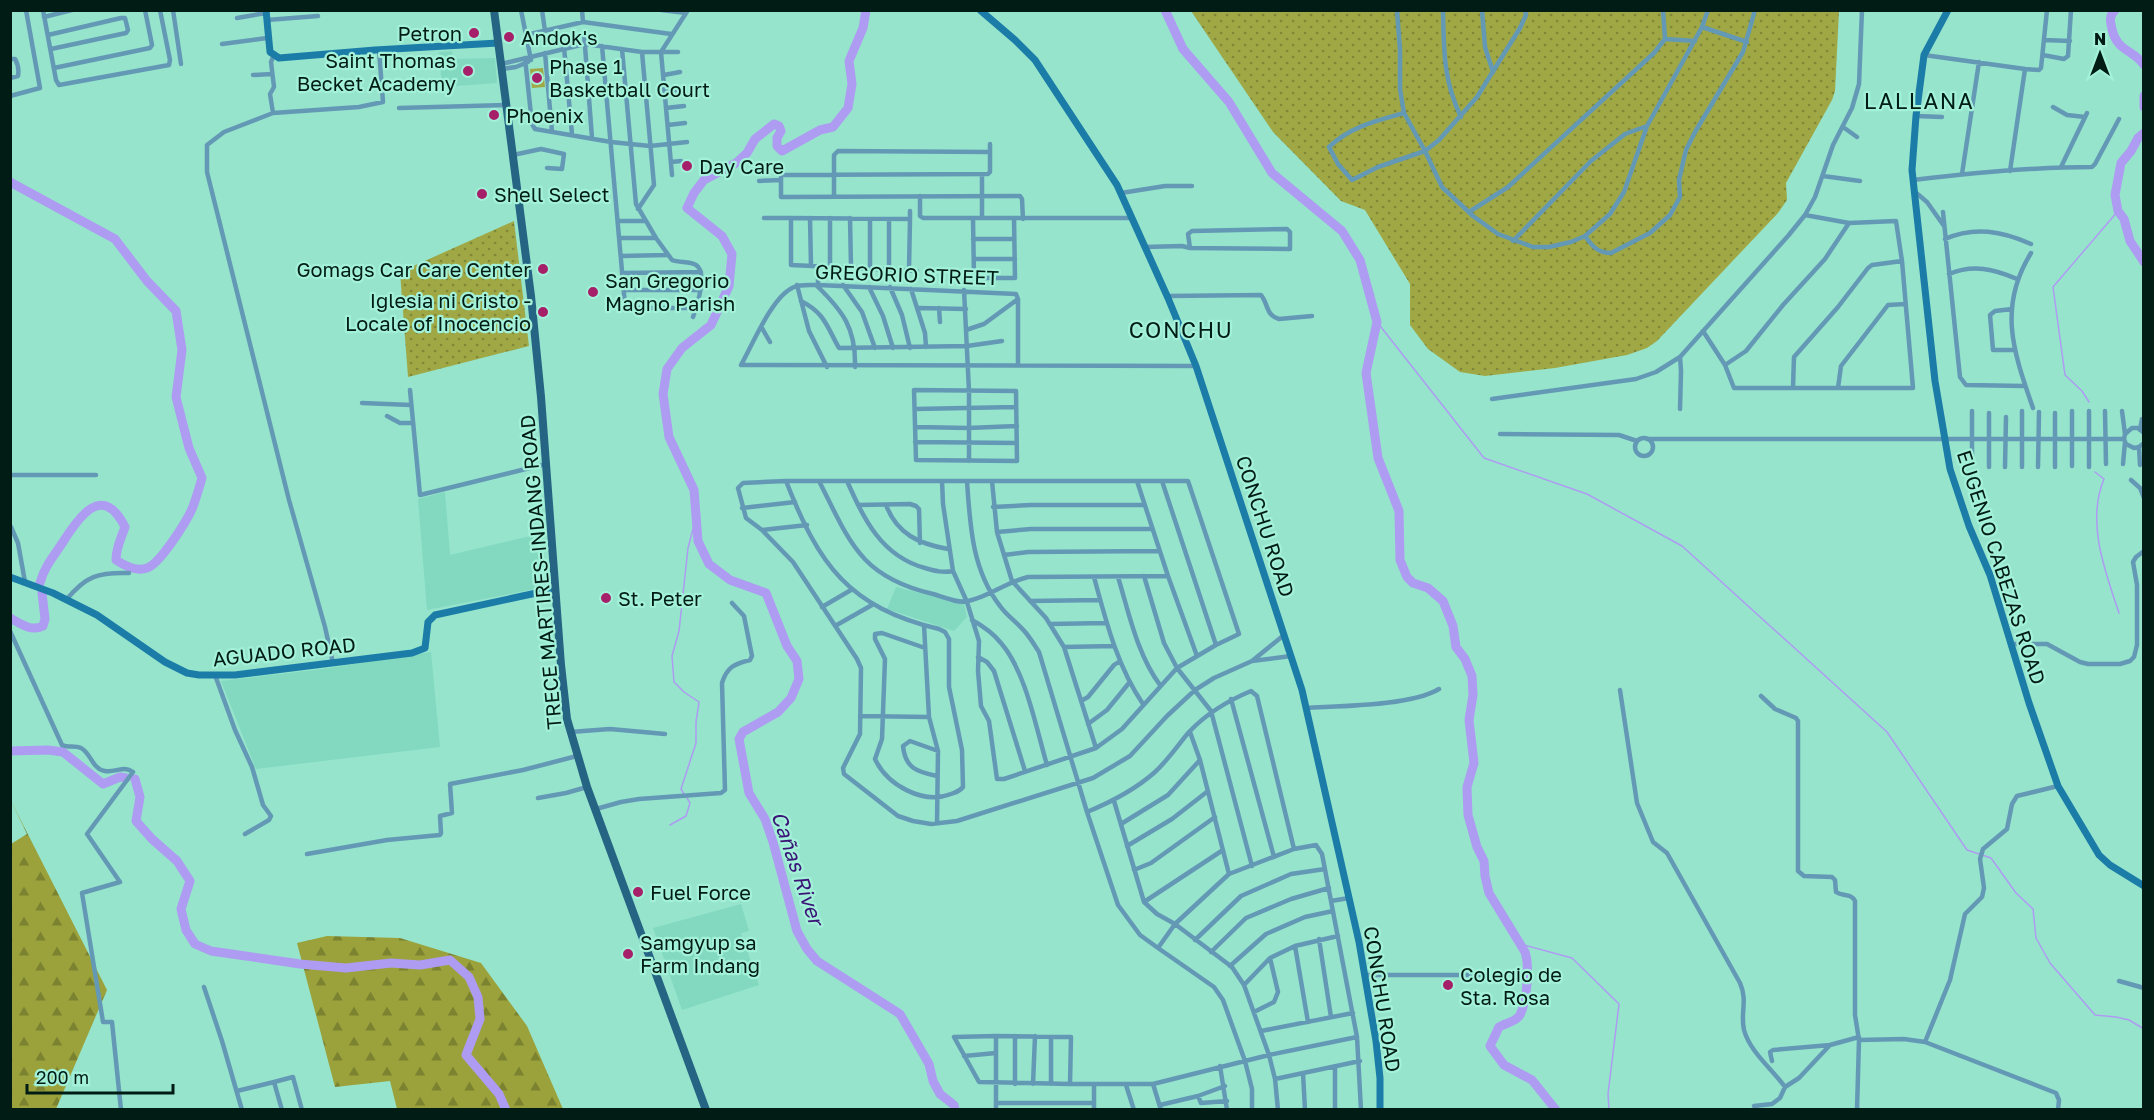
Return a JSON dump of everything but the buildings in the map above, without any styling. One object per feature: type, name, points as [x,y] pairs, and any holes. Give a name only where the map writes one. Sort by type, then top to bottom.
[{"type":"main road","name":"TRECE MARTIRES-INDANG ROAD","points":[[494,10],[531,296],[564,696],[570,732],[587,787],[706,1110]]},
{"type":"street","points":[[10,96],[40,88],[26,10]]},
{"type":"street","points":[[43,10],[59,85],[169,65],[160,10]]},
{"type":"street","points":[[44,17],[72,10]]},
{"type":"street","points":[[54,68],[150,48],[152,45],[145,10]]},
{"type":"street","points":[[172,10],[181,64]]},
{"type":"street","points":[[521,10],[530,59],[533,128],[611,142],[650,146],[687,142]]},
{"type":"street","points":[[543,10],[545,31]]},
{"type":"street","points":[[582,10],[583,22]]},
{"type":"street","points":[[661,10],[687,12]]},
{"type":"street","name":"CONCHU ROAD","points":[[980,10],[1035,60],[1096,151],[1121,193],[1196,366],[1306,708],[1365,975],[1377,1050],[1380,1110]]},
{"type":"street","points":[[1397,10],[1400,89],[1404,113],[1442,187],[1498,234],[1533,247],[1549,247],[1585,237],[1610,214],[1624,192],[1647,126],[1695,41],[1708,10]]},
{"type":"street","points":[[1443,10],[1446,77],[1451,97],[1461,117]]},
{"type":"street","points":[[1482,10],[1485,47],[1493,72]]},
{"type":"street","points":[[1404,113],[1354,128],[1329,147],[1338,164],[1353,180],[1378,167],[1425,151],[1439,140],[1478,97],[1520,28],[1526,15],[1525,10]]},
{"type":"street","points":[[1469,212],[1508,188],[1635,72],[1665,39],[1663,10]]},
{"type":"street","points":[[1585,237],[1596,250],[1611,253],[1650,232],[1670,215],[1680,197],[1679,180],[1686,150],[1747,42],[1755,10]]},
{"type":"street","points":[[1491,399],[1636,379],[1656,372],[1680,357],[1805,215],[1823,176],[1833,145],[1852,108],[1859,84],[1862,10]]},
{"type":"street","name":"EUGENIO CABEZAS ROAD","points":[[1948,10],[1924,55],[1916,116],[1913,180],[1934,370],[1950,469],[1969,526],[1990,575],[2025,692],[2058,786],[2099,855],[2110,865],[2144,886]]},
{"type":"street","points":[[1924,55],[2040,70],[2047,10]]},
{"type":"street","points":[[2043,56],[2066,59],[2069,54],[2071,10]]},
{"type":"street","points":[[672,175],[661,52],[687,12]]},
{"type":"street","points":[[266,15],[270,52],[279,58],[498,43]]},
{"type":"street","points":[[237,18],[266,15],[318,16]]},
{"type":"street","points":[[48,35],[121,18],[125,18],[127,22],[126,33],[51,49]]},
{"type":"street","points":[[526,35],[583,22],[671,34]]},
{"type":"street","points":[[1702,27],[1747,42]]},
{"type":"street","points":[[584,33],[592,138]]},
{"type":"street","points":[[222,44],[267,38]]},
{"type":"street","points":[[1665,39],[1695,41]]},
{"type":"street","points":[[2044,40],[2070,41]]},
{"type":"street","points":[[501,67],[564,47],[585,44],[642,52],[678,52]]},
{"type":"street","points":[[602,46],[624,273],[625,305],[627,308],[696,308]]},
{"type":"street","points":[[564,47],[572,134]]},
{"type":"street","points":[[622,49],[638,209],[667,255],[673,261],[696,265],[701,272],[700,290],[693,317]]},
{"type":"street","points":[[333,663],[289,500],[207,172],[207,145],[224,132],[273,113],[359,107],[383,102],[379,50]]},
{"type":"street","points":[[638,209],[654,185],[642,52]]},
{"type":"street","points":[[544,53],[552,132]]},
{"type":"street","points":[[273,113],[270,94],[274,87],[271,62],[274,55]]},
{"type":"street","points":[[10,59],[15,59],[17,63],[18,76],[10,78]]},
{"type":"street","points":[[1962,174],[1979,62]]},
{"type":"street","points":[[2010,171],[2025,69]]},
{"type":"street","points":[[664,75],[680,72]]},
{"type":"street","points":[[253,75],[272,74]]},
{"type":"street","points":[[665,92],[682,89]]},
{"type":"street","points":[[399,108],[506,105]]},
{"type":"street","points":[[666,108],[684,106]]},
{"type":"street","points":[[2053,107],[2067,115],[2086,115],[2061,167]]},
{"type":"street","points":[[1916,116],[1942,117]]},
{"type":"street","points":[[1913,180],[1962,174],[2092,167],[2119,119]]},
{"type":"street","points":[[668,125],[685,123]]},
{"type":"street","points":[[1513,241],[1591,161],[1625,134],[1647,126]]},
{"type":"street","points":[[1843,127],[1857,138]]},
{"type":"street","points":[[990,144],[990,172],[982,175],[781,175],[781,197],[1020,196],[1023,219]]},
{"type":"street","points":[[513,155],[541,149],[564,154],[562,169],[547,168]]},
{"type":"street","points":[[834,197],[834,153],[838,151],[990,153]]},
{"type":"street","points":[[671,162],[681,161]]},
{"type":"street","points":[[982,175],[982,218]]},
{"type":"street","points":[[1823,176],[1860,181]]},
{"type":"street","points":[[759,181],[781,180]]},
{"type":"street","points":[[1121,193],[1165,186],[1192,186]]},
{"type":"street","points":[[1914,191],[1927,202],[1944,226]]},
{"type":"street","points":[[921,196],[920,216],[922,218],[1131,218]]},
{"type":"street","points":[[909,270],[910,211]]},
{"type":"street","points":[[1943,212],[1962,382],[1966,385],[2024,386]]},
{"type":"street","points":[[1702,331],[1725,364],[1734,388],[1913,388],[1902,261],[1896,221],[1849,224],[1805,215]]},
{"type":"street","points":[[764,218],[910,219]]},
{"type":"street","points":[[791,218],[792,265],[917,271]]},
{"type":"street","points":[[810,218],[811,266]]},
{"type":"street","points":[[830,218],[830,266]]},
{"type":"street","points":[[850,218],[851,267]]},
{"type":"street","points":[[973,218],[974,278],[1015,278],[1014,218]]},
{"type":"street","points":[[870,219],[870,268]]},
{"type":"street","points":[[889,219],[889,269]]},
{"type":"street","points":[[618,221],[645,220]]},
{"type":"street","points":[[1725,364],[1746,351],[1783,305],[1826,259],[1849,224]]},
{"type":"street","points":[[1144,247],[1182,246],[1190,248],[1290,249],[1290,232],[1287,229],[1192,231],[1188,234],[1190,248]]},
{"type":"street","points":[[1945,239],[1959,233],[1994,231],[2031,244]]},
{"type":"street","points":[[620,238],[656,238]]},
{"type":"street","points":[[974,239],[1014,239]]},
{"type":"street","points":[[2031,253],[2017,279],[2012,309],[2014,350],[2033,408]]},
{"type":"street","points":[[621,256],[667,255]]},
{"type":"street","points":[[974,259],[1015,260]]},
{"type":"street","points":[[1793,388],[1794,357],[1838,307],[1868,268],[1872,265],[1902,261]]},
{"type":"street","points":[[818,266],[817,285],[839,308],[850,326],[856,348],[855,367]]},
{"type":"street","points":[[1949,274],[1960,270],[1985,268],[1997,270],[2017,279]]},
{"type":"street","points":[[624,273],[701,272]]},
{"type":"street","points":[[826,367],[809,330],[797,285],[776,301],[741,365],[826,367],[1196,366]]},
{"type":"street","name":"GREGORIO STREET","points":[[797,285],[964,290],[1017,296]]},
{"type":"street","points":[[843,285],[862,312],[875,348]]},
{"type":"street","points":[[869,287],[883,316],[893,348]]},
{"type":"street","points":[[890,287],[902,315],[910,348]]},
{"type":"street","points":[[911,288],[919,308],[926,347]]},
{"type":"street","points":[[624,290],[700,290]]},
{"type":"street","points":[[964,290],[969,391],[969,461]]},
{"type":"street","points":[[1167,296],[1261,295],[1274,318],[1312,316]]},
{"type":"street","points":[[966,330],[984,324],[1017,296]]},
{"type":"street","points":[[1017,296],[1018,365]]},
{"type":"street","points":[[801,301],[812,307],[828,325],[839,348],[967,346],[1002,341]]},
{"type":"street","points":[[1838,388],[1840,366],[1887,304],[1905,304]]},
{"type":"street","points":[[919,308],[966,309]]},
{"type":"street","points":[[939,308],[940,322]]},
{"type":"street","points":[[2012,309],[1995,311],[1990,315],[1993,350],[2014,350]]},
{"type":"street","points":[[762,328],[771,342]]},
{"type":"street","points":[[1680,357],[1682,371],[1680,409]]},
{"type":"street","points":[[410,390],[420,495],[546,464]]},
{"type":"street","points":[[914,390],[1016,391],[1016,407],[1017,461],[916,460],[914,390]]},
{"type":"street","points":[[362,403],[411,405]]},
{"type":"street","points":[[915,409],[1016,407]]},
{"type":"street","points":[[1972,411],[1972,464]]},
{"type":"street","points":[[2022,411],[2022,467]]},
{"type":"street","points":[[2072,411],[2072,466]]},
{"type":"street","points":[[2089,411],[2089,467]]},
{"type":"street","points":[[2105,411],[2106,464]]},
{"type":"street","points":[[2122,411],[2125,438],[2123,464]]},
{"type":"street","points":[[2038,467],[2039,412]]},
{"type":"street","points":[[1989,413],[1989,467]]},
{"type":"street","points":[[2055,413],[2055,467]]},
{"type":"street","points":[[387,416],[400,423],[413,423]]},
{"type":"street","points":[[2005,467],[2006,417]]},
{"type":"street","points":[[2125,438],[2132,428],[2142,432],[2142,420],[2144,419]]},
{"type":"street","points":[[916,427],[1017,426]]},
{"type":"street","points":[[1500,434],[1619,435],[1638,441]]},
{"type":"street","points":[[1647,439],[1651,442],[1653,450],[1645,456],[1636,452],[1635,445],[1642,438],[2125,438]]},
{"type":"street","points":[[2125,438],[2131,448],[2142,446],[2140,465]]},
{"type":"street","points":[[915,442],[1017,444]]},
{"type":"street","points":[[10,475],[96,475]]},
{"type":"street","points":[[2131,480],[2140,488],[2144,498]]},
{"type":"street","points":[[786,481],[826,560],[851,590],[888,613],[939,629],[945,632],[949,639],[949,687],[962,750],[962,789],[937,798],[921,796],[903,788],[879,766],[875,759],[882,739],[885,659],[874,639],[875,634],[882,633],[925,648]]},
{"type":"street","points":[[942,481],[948,549],[953,571],[967,602],[979,641],[978,671],[981,706],[989,721],[996,777],[1000,780],[1096,748],[1122,729],[1177,668],[1239,634],[1188,481],[1162,481],[1137,481],[992,481],[967,481],[942,481],[786,481],[743,483],[738,488],[746,518],[762,530],[793,562],[861,668],[860,734],[843,768],[844,774],[898,816],[913,821],[937,823],[957,821],[1093,778],[1130,756],[1167,716],[1196,690],[1229,670],[1252,661],[1291,656]]},
{"type":"street","points":[[819,481],[849,540],[863,558],[892,581],[908,588],[967,602],[1012,581],[1028,577],[1168,576]]},
{"type":"street","points":[[847,481],[868,525],[881,542],[895,554],[915,565],[944,573],[953,571]]},
{"type":"street","points":[[967,481],[970,534],[980,569],[1001,607],[1026,633],[1039,652],[1087,812],[1118,905],[1140,935],[1214,987],[1223,1000],[1245,1061],[1252,1089],[1252,1110]]},
{"type":"street","points":[[992,481],[997,532],[1012,581],[1050,624],[1064,647],[1096,748]]},
{"type":"street","points":[[1137,481],[1159,551],[1197,656]]},
{"type":"street","points":[[1162,481],[1216,645]]},
{"type":"street","points":[[742,508],[795,502]]},
{"type":"street","points":[[858,505],[910,504],[916,506],[919,509],[920,543]]},
{"type":"street","points":[[886,505],[896,524],[920,543],[948,549]]},
{"type":"street","points":[[993,507],[1144,505]]},
{"type":"street","points":[[762,530],[807,525]]},
{"type":"street","points":[[11,527],[18,543],[26,582]]},
{"type":"street","points":[[997,532],[1031,529],[1152,528]]},
{"type":"street","points":[[1004,555],[1028,552],[1159,551]]},
{"type":"street","points":[[2012,644],[2048,644],[2088,664],[2120,664],[2130,661],[2134,657],[2137,645],[2137,585],[2133,562],[2144,551]]},
{"type":"street","points":[[11,577],[23,571]]},
{"type":"street","points":[[66,600],[78,585],[92,577],[105,572],[129,573]]},
{"type":"street","points":[[1144,576],[1164,644],[1177,668],[1211,711],[1252,866]]},
{"type":"street","name":"AGUADO ROAD","points":[[11,577],[97,615],[175,668],[199,675],[235,675],[421,651],[426,644],[428,621],[435,615],[555,589]]},
{"type":"street","points":[[1094,577],[1114,646],[1129,683],[1143,704]]},
{"type":"street","points":[[1118,577],[1139,646],[1160,685]]},
{"type":"street","points":[[822,607],[851,590]]},
{"type":"street","points":[[1030,601],[1100,600]]},
{"type":"street","points":[[596,809],[621,802],[721,793],[725,790],[722,684],[725,673],[736,664],[750,660],[752,656],[744,616],[732,603]]},
{"type":"street","points":[[835,626],[872,605]]},
{"type":"street","points":[[972,620],[989,630],[1002,643],[1016,666],[1047,765]]},
{"type":"street","points":[[1050,624],[1106,623]]},
{"type":"street","points":[[924,625],[929,717],[938,751],[937,823]]},
{"type":"street","points":[[10,632],[62,745],[78,746],[83,749],[97,768],[107,772],[127,768],[134,772],[87,834],[120,882],[82,893],[103,1022],[112,1022],[121,1110]]},
{"type":"street","points":[[1252,661],[1284,635]]},
{"type":"street","points":[[1064,647],[1114,646]]},
{"type":"street","points":[[978,657],[987,662],[994,671],[1025,771]]},
{"type":"street","points":[[1081,701],[1088,697],[1114,665],[1120,661]]},
{"type":"street","points":[[215,675],[235,730],[252,767],[263,805],[271,816],[269,820],[244,834]]},
{"type":"street","points":[[1088,724],[1107,710],[1129,683]]},
{"type":"street","points":[[1306,708],[1362,705],[1423,697],[1439,689]]},
{"type":"street","points":[[1620,690],[1636,803],[1641,817],[1654,845],[1667,853],[1740,983],[1745,998],[1745,1032],[1754,1049],[1785,1088]]},
{"type":"street","points":[[1087,812],[1114,801],[1156,771],[1211,711],[1251,691],[1257,696],[1294,849]]},
{"type":"street","points":[[1761,696],[1775,709],[1798,721],[1797,864],[1799,873],[1804,876],[1832,877],[1835,880],[1836,892],[1852,897],[1855,901],[1855,1015],[1859,1038],[1857,1110]]},
{"type":"street","points":[[1231,699],[1274,857]]},
{"type":"street","points":[[860,716],[929,717]]},
{"type":"street","points":[[570,732],[610,729],[665,734]]},
{"type":"street","points":[[1190,732],[1200,760],[1229,874]]},
{"type":"street","points":[[937,776],[917,770],[906,762],[903,746],[909,741],[938,751]]},
{"type":"street","points":[[307,854],[387,840],[441,835],[440,816],[452,813],[450,784],[577,756]]},
{"type":"street","points":[[1121,824],[1168,795],[1200,760]]},
{"type":"street","points":[[1925,1042],[1950,980],[1965,914],[1982,897],[1984,888],[1980,859],[1983,849],[2007,829],[2012,804],[2017,796],[2058,786]]},
{"type":"street","points":[[538,798],[587,787]]},
{"type":"street","points":[[1127,846],[1172,819],[1208,791]]},
{"type":"street","points":[[1114,801],[1144,902],[1157,914],[1175,924],[1230,966],[1245,985],[1269,1055],[1275,1079],[1278,1110]]},
{"type":"street","points":[[1134,870],[1151,863],[1215,817]]},
{"type":"street","points":[[1158,948],[1175,924],[1229,874],[1294,849],[1316,845],[1322,854],[1353,1013],[1360,1061],[1361,1110]]},
{"type":"street","points":[[1144,902],[1223,850]]},
{"type":"street","points":[[1195,940],[1241,896],[1291,874],[1325,869]]},
{"type":"street","points":[[1211,952],[1246,918],[1291,899],[1329,888]]},
{"type":"street","points":[[1331,901],[1349,898]]},
{"type":"street","points":[[1230,966],[1266,934],[1305,917],[1333,911]]},
{"type":"street","points":[[1245,985],[1270,958],[1295,946],[1338,936]]},
{"type":"street","points":[[1319,939],[1331,1017]]},
{"type":"street","points":[[1295,946],[1308,1022]]},
{"type":"street","points":[[1254,1011],[1274,1002],[1278,992],[1270,958]]},
{"type":"street","points":[[1365,975],[1488,975]]},
{"type":"street","points":[[2119,981],[2144,988]]},
{"type":"street","points":[[204,987],[242,1110]]},
{"type":"street","points":[[1261,1031],[1353,1013]]},
{"type":"street","points":[[996,1036],[996,1110]]},
{"type":"street","points":[[1015,1036],[1015,1084]]},
{"type":"street","points":[[1033,1084],[1035,1036]]},
{"type":"street","points":[[1051,1084],[1052,1036]]},
{"type":"street","points":[[1070,1084],[1071,1037],[954,1037],[979,1082],[996,1084],[1070,1084],[1094,1084],[1126,1084],[1153,1084],[1220,1066],[1357,1037]]},
{"type":"street","points":[[1772,1060],[1770,1052],[1773,1050],[1830,1045],[1859,1038],[1925,1042],[2056,1093],[2059,1100],[2058,1110]]},
{"type":"street","points":[[1754,1106],[1774,1107],[1785,1088],[1830,1045]]},
{"type":"street","points":[[964,1056],[996,1053]]},
{"type":"street","points":[[1275,1079],[1360,1061]]},
{"type":"street","points":[[1220,1066],[1227,1110]]},
{"type":"street","points":[[1335,1067],[1335,1110]]},
{"type":"street","points":[[1303,1073],[1305,1110]]},
{"type":"street","points":[[237,1091],[293,1077],[302,1110]]},
{"type":"street","points":[[274,1082],[282,1110]]},
{"type":"street","points":[[1094,1084],[1094,1110]]},
{"type":"street","points":[[1126,1084],[1134,1110]]},
{"type":"street","points":[[1153,1084],[1160,1107],[1225,1086]]},
{"type":"street","points":[[1198,1096],[1201,1103],[1227,1101]]},
{"type":"street","points":[[996,1103],[1094,1103]]},
{"type":"shaded area","points":[[1191,11],[1839,11],[1835,91],[1786,183],[1787,200],[1778,213],[1657,341],[1647,348],[1627,355],[1555,368],[1485,376],[1460,372],[1428,349],[1410,325],[1410,284],[1365,210],[1341,201],[1273,132]]},
{"type":"shaded area","name":"Saint Thomas Becket Academy","points":[[452,51],[453,59],[495,58],[497,83],[442,87],[439,52]]},
{"type":"shaded area","name":"Phase 1 Basketball Court","points":[[543,68],[545,87],[532,88],[530,69]]},
{"type":"shaded area","points":[[514,221],[529,346],[408,377],[400,272]]},
{"type":"shaded area","points":[[445,492],[450,555],[543,533],[546,587],[427,610],[418,499]]},
{"type":"shaded area","points":[[896,587],[964,604],[967,617],[954,631],[887,609]]},
{"type":"shaded area","points":[[431,652],[440,747],[256,769],[221,681],[323,669]]},
{"type":"shaded area","points":[[741,904],[749,931],[741,933],[759,985],[682,1010],[653,928]]},
{"type":"green space","points":[[10,799],[107,990],[56,1109],[11,1109],[11,844],[27,834]]},
{"type":"green space","points":[[327,936],[400,938],[481,963],[527,1026],[563,1109],[397,1109],[390,1081],[335,1087],[297,943]]},
{"type":"waterway","name":"Cañas River","points":[[866,10],[863,28],[849,61],[852,84],[848,108],[833,127],[820,130],[782,151],[777,146],[777,138],[781,131],[779,126],[774,124],[755,139],[747,153],[736,163],[704,180],[694,193],[687,208],[722,236],[732,254],[729,286],[711,325],[682,348],[667,369],[663,394],[669,437],[694,490],[698,541],[709,564],[730,580],[766,593],[787,646],[797,661],[799,679],[791,698],[778,712],[743,732],[739,739],[749,793],[765,819],[797,931],[817,961],[900,1014],[929,1064],[933,1081],[940,1094],[954,1105],[955,1110]]},
{"type":"waterway","points":[[1165,10],[1183,49],[1229,102],[1272,173],[1342,231],[1360,260],[1377,322],[1366,373],[1378,458],[1399,511],[1400,560],[1407,577],[1413,583],[1428,588],[1443,601],[1453,626],[1456,647],[1465,659],[1472,676],[1473,695],[1469,720],[1474,763],[1467,787],[1468,815],[1477,847],[1484,861],[1489,893],[1527,958],[1526,993],[1520,1015],[1499,1027],[1490,1046],[1504,1065],[1532,1080],[1556,1110]]},
{"type":"waterway","points":[[2115,10],[2110,19],[2114,36],[2121,46],[2144,65]]},
{"type":"waterway","points":[[2144,96],[2144,107]]},
{"type":"waterway","points":[[2144,133],[2121,163],[2115,195],[2118,211],[2124,219],[2130,241],[2144,262]]},
{"type":"waterway","points":[[10,182],[115,239],[147,281],[176,311],[182,350],[176,397],[189,448],[202,478],[189,515],[172,542],[152,565],[143,569],[135,569],[116,560],[125,527],[117,514],[108,507],[100,505],[92,508],[77,522],[50,562],[40,583]]},
{"type":"waterway","points":[[2089,402],[2082,391],[2065,375],[2053,287],[2118,211]]},
{"type":"waterway","points":[[1377,322],[1484,458],[1587,494],[1682,546],[1887,732],[1967,850],[1991,858],[2016,893],[2033,909],[2036,938],[2050,963],[2095,1015],[2129,1020],[2144,1029]]},
{"type":"waterway","points":[[2095,472],[2104,479],[2099,495],[2097,529],[2103,563],[2119,613]]},
{"type":"waterway","points":[[684,794],[681,789],[696,743],[699,702],[674,682],[672,656],[679,631],[688,548],[697,514]]},
{"type":"waterway","points":[[10,618],[30,628],[43,626],[45,619],[42,593]]},
{"type":"waterway","points":[[10,751],[63,752],[103,784],[120,777],[126,778]]},
{"type":"waterway","points":[[135,779],[140,797],[136,821],[177,861],[190,881],[181,909],[186,930],[195,944],[211,951],[346,968],[391,963],[420,965],[450,960],[469,977],[478,997],[480,1019],[466,1055],[499,1094],[506,1110]]},
{"type":"waterway","points":[[670,825],[686,816],[690,803],[687,798]]},
{"type":"waterway","points":[[1517,943],[1572,958],[1619,1004],[1608,1094],[1609,1110]]},
{"type":"place","name":"Petron","points":[[474,33]]},
{"type":"place","name":"Andok's","points":[[509,37]]},
{"type":"place","name":"Saint Thomas Becket Academy","points":[[468,71]]},
{"type":"place","name":"Phase 1 Basketball Court","points":[[537,78]]},
{"type":"place","name":"Phoenix","points":[[494,115]]},
{"type":"place","name":"Day Care","points":[[687,166]]},
{"type":"place","name":"Shell Select","points":[[482,194]]},
{"type":"place","name":"Gomags Car Care Center","points":[[543,269]]},
{"type":"place","name":"San Gregorio Magno Parish","points":[[593,292]]},
{"type":"place","name":"Iglesia ni Cristo - Locale of Inocencio","points":[[543,312]]},
{"type":"place","name":"St. Peter","points":[[606,598]]},
{"type":"place","name":"Fuel Force","points":[[638,892]]},
{"type":"place","name":"Samgyup sa Farm Indang","points":[[628,954]]},
{"type":"place","name":"Colegio de Sta. Rosa","points":[[1448,985]]},
{"type":"district","name":"LALLANA","points":[[1919,100]]},
{"type":"district","name":"CONCHU","points":[[1181,329]]}]
